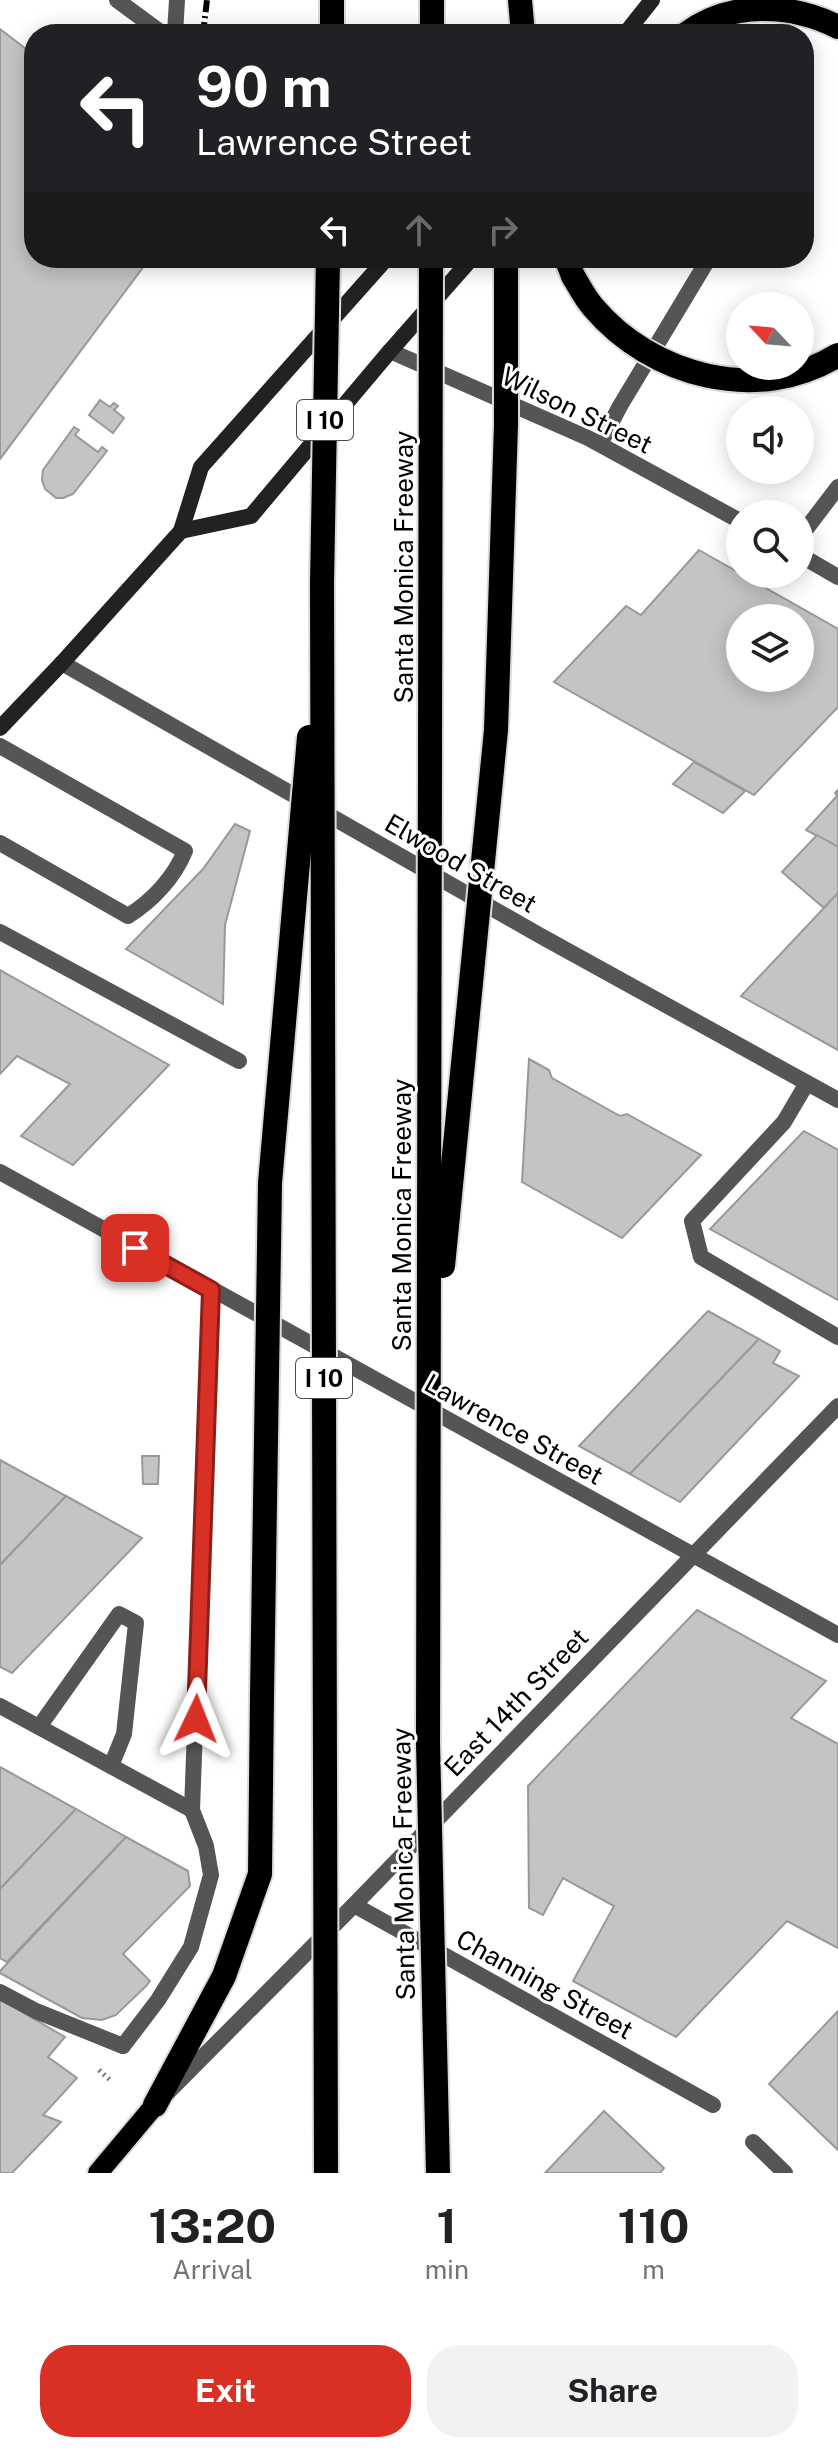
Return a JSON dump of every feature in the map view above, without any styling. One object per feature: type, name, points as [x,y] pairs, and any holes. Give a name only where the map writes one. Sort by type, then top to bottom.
[{"type":"highway","points":[[332,0],[332,24]]},
{"type":"highway","points":[[432,0],[432,24]]},
{"type":"highway","points":[[507,0],[507,24]]},
{"type":"highway","points":[[520,0],[522,24]]},
{"type":"highway","points":[[699,24],[727,13],[755,8],[787,11],[838,27]]},
{"type":"highway","name":"I 10","points":[[326,2173],[322,583],[328,268]]},
{"type":"highway","name":"Santa Monica Freeway","points":[[431,268],[428,1743],[438,2173]]},
{"type":"highway","points":[[429,1407],[496,730],[506,425],[506,268]]},
{"type":"highway","points":[[570,268],[592,306],[617,331],[651,356],[693,372],[738,382],[782,378],[838,355]]},
{"type":"highway","points":[[155,2105],[224,1976],[260,1874],[270,1183],[322,583]]},
{"type":"main road","points":[[633,24],[652,0]]},
{"type":"main road","points":[[0,728],[181,531],[201,467],[378,268]]},
{"type":"main road","points":[[181,531],[251,516],[463,268]]},
{"type":"main road","name":"East 14th Street","points":[[98,2173],[155,2105]]},
{"type":"street","points":[[117,0],[149,24]]},
{"type":"street","points":[[176,24],[177,0]]},
{"type":"street","points":[[600,444],[703,268]]},
{"type":"street","name":"Wilson Street","points":[[390,351],[600,444],[726,513]]},
{"type":"street","points":[[814,519],[838,487]]},
{"type":"street","points":[[814,563],[838,577]]},
{"type":"street","name":"Elwood Street","points":[[62,663],[526,928],[838,1100]]},
{"type":"street","points":[[0,746],[185,851],[181,861],[149,903],[128,916],[0,843]]},
{"type":"street","points":[[0,932],[239,1061]]},
{"type":"street","points":[[807,1083],[784,1122],[692,1221],[701,1257],[838,1337]]},
{"type":"street","name":"Lawrence Street","points":[[0,1172],[838,1635]]},
{"type":"street","points":[[0,1992],[36,2011],[123,2046],[158,2000],[191,1947],[195,1934],[211,1875],[206,1846],[192,1810],[211,1290]]},
{"type":"street","name":"East 14th Street","points":[[155,2105],[354,1905],[838,1406]]},
{"type":"street","points":[[39,1727],[119,1614],[136,1623],[124,1734],[111,1766]]},
{"type":"street","points":[[0,1706],[192,1810]]},
{"type":"street","name":"Channing Street","points":[[354,1905],[713,2105]]},
{"type":"street","points":[[753,2142],[785,2173]]},
{"type":"path","points":[[99,2070],[111,2081]]},
{"type":"building","points":[[0,29],[24,47],[24,268],[143,268],[0,459]]},
{"type":"building","points":[[100,400],[110,407],[114,403],[118,406],[114,410],[124,418],[113,433],[89,415]]},
{"type":"building","points":[[74,427],[79,430],[75,435],[98,452],[102,447],[107,451],[73,494],[56,498],[45,489],[43,470]]},
{"type":"building","points":[[699,550],[726,565],[726,588],[766,588],[794,604],[726,604],[726,692],[814,692],[814,615],[838,629],[838,707],[754,795],[554,682],[626,606],[641,615]]},
{"type":"building","points":[[694,762],[745,791],[723,813],[673,784]]},
{"type":"building","points":[[838,790],[838,847],[806,830],[837,796],[835,793]]},
{"type":"building","points":[[235,824],[250,831],[225,925],[223,1004],[126,949],[203,869]]},
{"type":"building","points":[[817,835],[838,847],[838,893],[824,908],[782,872]]},
{"type":"building","points":[[838,893],[838,1050],[741,996]]},
{"type":"building","points":[[0,970],[169,1065],[73,1165],[21,1136],[70,1084],[17,1056],[0,1074]]},
{"type":"building","points":[[529,1059],[549,1070],[552,1078],[620,1116],[627,1114],[701,1155],[622,1238],[522,1182]]},
{"type":"building","points":[[804,1131],[838,1150],[838,1300],[710,1229]]},
{"type":"building","points":[[708,1311],[759,1339],[630,1474],[579,1446]]},
{"type":"building","points":[[759,1339],[780,1351],[773,1363],[799,1376],[680,1502],[630,1474]]},
{"type":"building","points":[[142,1456],[159,1456],[158,1484],[143,1484]]},
{"type":"building","points":[[0,1460],[66,1496],[0,1565]]},
{"type":"building","points":[[66,1496],[142,1538],[12,1673],[0,1667],[0,1565]]},
{"type":"building","points":[[697,1610],[826,1681],[791,1718],[838,1744],[838,1948],[787,1921],[676,2037],[573,1981],[614,1906],[563,1878],[543,1915],[529,1908],[528,1786]]},
{"type":"building","points":[[0,1767],[76,1809],[0,1889]]},
{"type":"building","points":[[76,1809],[126,1837],[7,1962],[0,1958],[0,1889]]},
{"type":"building","points":[[126,1837],[188,1871],[190,1886],[123,1954],[150,1981],[146,1986],[116,2015],[102,2020],[82,2018],[0,1971]]},
{"type":"building","points":[[0,1999],[65,2037],[48,2057],[77,2078],[43,2115],[61,2122],[12,2173],[0,2173]]},
{"type":"building","points":[[838,2011],[838,2150],[769,2084]]},
{"type":"building","points":[[604,2111],[664,2168],[660,2173],[545,2173]]},
{"type":"railway","points":[[204,24],[207,0]]},
{"type":"route","points":[[135,1248],[211,1290],[196,1719]]}]
